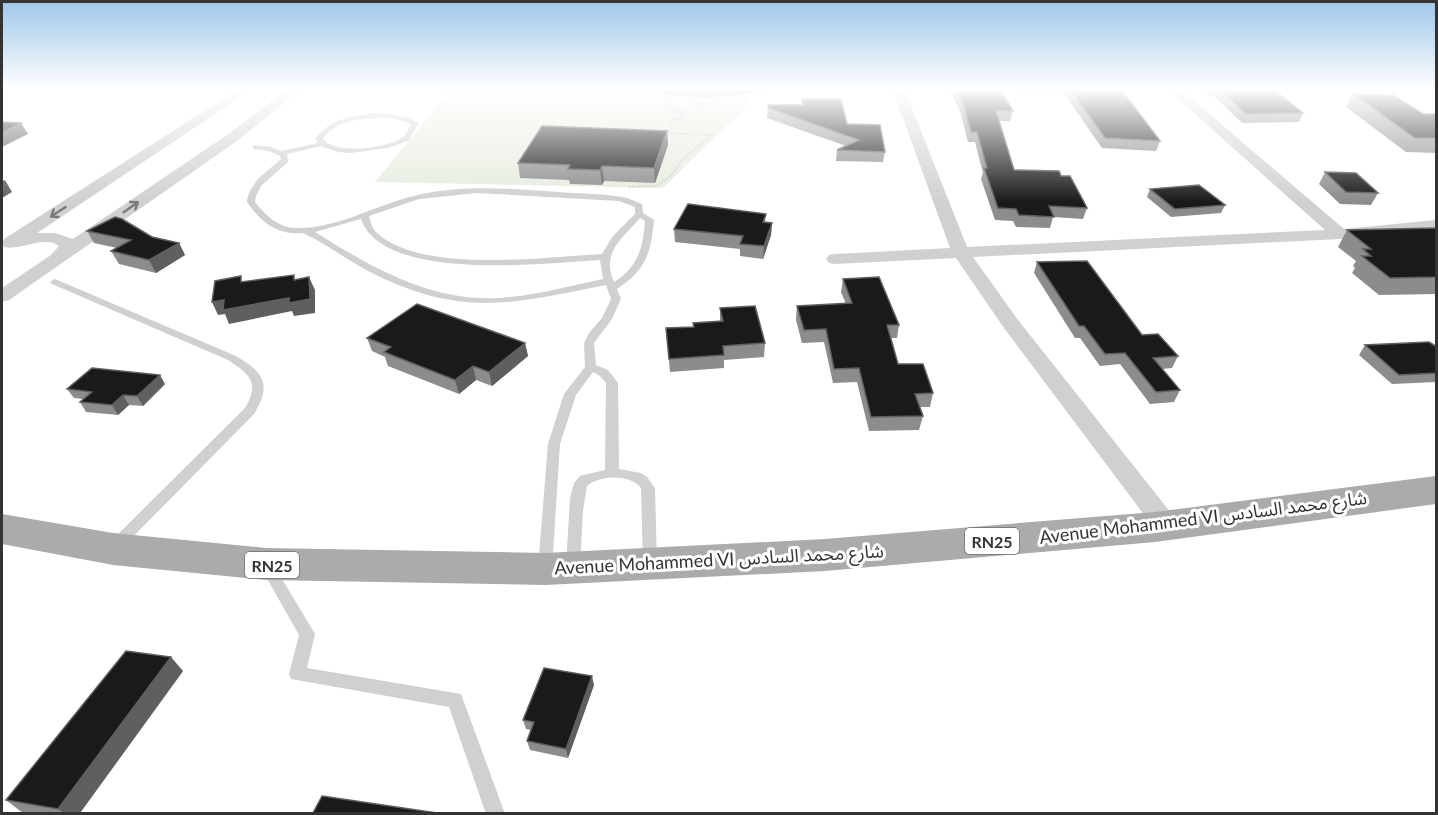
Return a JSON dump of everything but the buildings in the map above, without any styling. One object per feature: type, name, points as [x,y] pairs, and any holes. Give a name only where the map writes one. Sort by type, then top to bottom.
[{"type":"main road","name":"Avenue Mohammed VI شارع محمد السادس","points":[[2,530],[112,549],[266,564],[559,568],[825,555],[1166,525],[1437,490]]},
{"type":"street","points":[[6,245],[189,126]]},
{"type":"street","points":[[65,252],[248,126]]},
{"type":"street","points":[[913,126],[961,253],[1011,324],[1166,525]]},
{"type":"street","points":[[1216,126],[1340,234]]},
{"type":"street","points":[[835,259],[1340,234],[1437,225]]},
{"type":"street","points":[[2,296],[50,274],[68,246],[66,242],[58,238],[38,237],[6,245]]},
{"type":"street","points":[[2,277],[50,274]]},
{"type":"lane","points":[[331,126],[324,130],[319,139],[328,149],[346,151],[395,143],[408,136],[413,126]]},
{"type":"lane","points":[[256,147],[271,148],[282,153],[322,144]]},
{"type":"lane","points":[[282,153],[285,160],[253,192],[251,202],[266,220],[280,228],[306,230],[417,197],[455,192],[612,199],[636,203],[639,207],[639,214],[613,243],[605,257],[605,268],[616,299],[589,344],[591,367],[570,394],[554,444],[559,568]]},
{"type":"lane","points":[[364,214],[370,230],[379,239],[398,249],[431,258],[479,262],[605,257]]},
{"type":"lane","points":[[306,230],[338,252],[388,278],[428,292],[460,300],[511,300],[611,284],[635,272],[645,258],[650,220],[639,214]]},
{"type":"lane","points":[[50,274],[247,366],[257,376],[260,386],[256,401],[250,411],[112,549]]},
{"type":"lane","points":[[591,367],[604,373],[612,383],[612,475]]},
{"type":"lane","points":[[559,568],[578,489],[587,479],[594,476],[612,475],[635,476],[648,488],[650,564]]},
{"type":"lane","points":[[266,564],[307,634],[297,674],[455,700],[496,813]]},
{"type":"path","points":[[612,199],[617,191],[634,185],[656,186],[672,175],[682,160],[711,135],[668,133],[670,126]]},
{"type":"shaded area","points":[[421,126],[726,126],[663,188],[375,182]]}]
